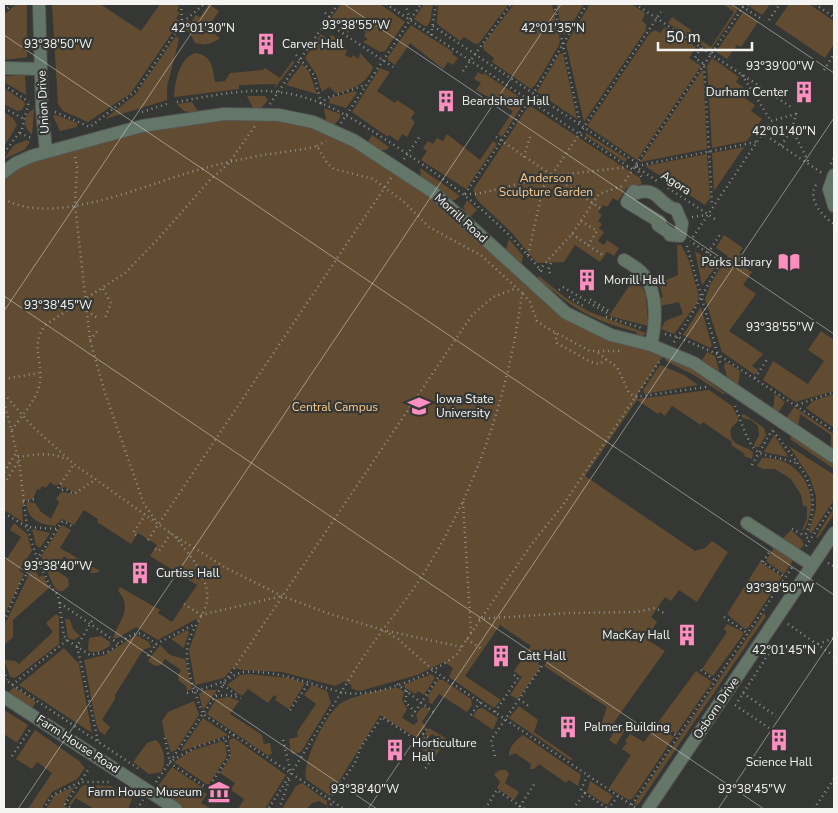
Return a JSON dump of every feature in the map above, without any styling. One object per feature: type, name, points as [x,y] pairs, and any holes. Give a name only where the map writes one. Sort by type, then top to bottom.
[{"type":"street","name":"Union Drive","points":[[39,4],[46,152]]},
{"type":"street","points":[[4,68],[41,69]]},
{"type":"street","name":"Morrill Road","points":[[46,152],[142,126],[214,116],[263,114],[306,119],[355,141],[433,192],[566,313],[611,335],[652,345],[694,363],[834,457]]},
{"type":"street","points":[[4,172],[16,163],[46,152]]},
{"type":"street","points":[[829,175],[829,189],[834,206]]},
{"type":"street","points":[[644,191],[661,198],[663,202],[669,207],[676,209],[680,215],[683,227],[680,236],[670,235],[658,225],[660,222],[627,202],[634,192],[637,194],[644,191]]},
{"type":"street","points":[[624,260],[644,276],[648,284],[655,315],[652,345]]},
{"type":"street","points":[[747,524],[812,565]]},
{"type":"street","name":"Osborn Drive","points":[[642,808],[834,533]]},
{"type":"street","name":"Farm House Road","points":[[4,697],[176,809]]},
{"type":"path","points":[[4,12],[12,4]]},
{"type":"path","points":[[181,4],[182,22]]},
{"type":"path","points":[[52,111],[90,127],[137,90],[182,22],[204,4]]},
{"type":"path","points":[[267,108],[338,4]]},
{"type":"path","points":[[386,4],[633,170]]},
{"type":"path","points":[[405,4],[410,20]]},
{"type":"path","points":[[346,114],[384,61],[421,4]]},
{"type":"path","points":[[431,35],[436,4]]},
{"type":"path","points":[[463,71],[511,4]]},
{"type":"path","points":[[554,4],[582,126]]},
{"type":"path","points":[[465,194],[529,101],[587,4]]},
{"type":"path","points":[[635,4],[791,107]]},
{"type":"path","points":[[738,4],[750,4]]},
{"type":"path","points":[[769,20],[780,4]]},
{"type":"path","points":[[815,4],[834,17]]},
{"type":"path","points":[[742,5],[760,18]]},
{"type":"path","points":[[536,273],[572,234],[593,203],[604,191],[617,189],[622,185],[711,55],[742,5]]},
{"type":"path","points":[[526,263],[543,188],[579,134],[582,126],[661,12]]},
{"type":"path","points":[[325,13],[330,16]]},
{"type":"path","points":[[326,22],[393,67]]},
{"type":"path","name":"Agora","points":[[433,26],[582,126],[660,182]]},
{"type":"path","points":[[701,48],[695,58],[704,64]]},
{"type":"path","points":[[824,70],[833,60],[834,54]]},
{"type":"path","points":[[296,55],[314,75],[321,103]]},
{"type":"path","points":[[704,64],[713,208]]},
{"type":"path","points":[[741,74],[771,121]]},
{"type":"path","points":[[321,103],[327,98],[367,84]]},
{"type":"path","points":[[4,85],[29,102],[20,133],[4,153]]},
{"type":"path","points":[[176,102],[229,94],[278,92],[321,103],[346,114],[465,194],[504,228],[544,275]]},
{"type":"path","points":[[4,108],[24,118]]},
{"type":"path","points":[[722,369],[686,246],[771,121],[796,114],[792,129],[781,146]]},
{"type":"path","points":[[12,430],[37,392],[40,373],[37,338],[45,324],[103,289],[125,273],[141,258],[209,181],[228,163],[258,120]]},
{"type":"path","points":[[792,129],[809,165]]},
{"type":"path","points":[[20,133],[32,138]]},
{"type":"path","points":[[762,133],[809,165],[829,175]]},
{"type":"path","points":[[409,152],[420,136]]},
{"type":"path","points":[[524,157],[530,136]]},
{"type":"path","points":[[496,137],[600,208]]},
{"type":"path","points":[[636,165],[756,142]]},
{"type":"path","points":[[4,199],[16,206],[33,209],[75,204],[127,193],[185,174],[255,156],[299,152],[317,146],[327,164],[334,169],[360,174],[373,179],[385,187],[429,227],[482,256],[530,302],[537,321],[597,353],[617,366],[629,393],[636,397],[708,386]]},
{"type":"path","points":[[75,155],[77,167],[75,204],[90,340],[100,378],[144,504],[158,524]]},
{"type":"path","points":[[465,194],[477,194],[551,176],[628,167]]},
{"type":"path","points":[[148,540],[393,175]]},
{"type":"path","name":"Agora","points":[[668,188],[715,219]]},
{"type":"path","points":[[581,220],[597,231],[588,245]]},
{"type":"path","points":[[708,253],[721,233]]},
{"type":"path","points":[[572,234],[604,256]]},
{"type":"path","points":[[671,347],[702,298],[710,279],[721,262],[690,241]]},
{"type":"path","points":[[550,260],[551,263],[548,270],[550,273]]},
{"type":"path","points":[[554,285],[591,310]]},
{"type":"path","points":[[559,290],[563,287],[605,312],[609,311],[588,298]]},
{"type":"path","points":[[149,776],[156,783],[472,315],[493,297],[516,288]]},
{"type":"path","points":[[103,289],[111,303],[105,318]]},
{"type":"path","points":[[268,809],[292,774],[315,733],[383,630],[430,565],[463,500],[500,398],[510,360],[522,294]]},
{"type":"path","points":[[87,311],[100,319]]},
{"type":"path","points":[[603,316],[648,329]]},
{"type":"path","points":[[90,340],[98,330]]},
{"type":"path","points":[[555,332],[557,343],[591,362],[599,364],[607,359]]},
{"type":"path","points":[[660,333],[678,337],[717,354],[834,431]]},
{"type":"path","points":[[597,353],[627,352]]},
{"type":"path","points":[[755,378],[768,358]]},
{"type":"path","points":[[187,693],[226,680],[243,672],[286,675],[342,692],[358,693],[397,684],[434,671],[448,662],[462,647],[479,619],[531,545],[563,505],[660,361],[652,359]]},
{"type":"path","points":[[4,379],[40,373]]},
{"type":"path","points":[[797,405],[834,392]]},
{"type":"path","points":[[4,394],[22,415],[74,464]]},
{"type":"path","points":[[4,402],[19,461],[27,527],[37,558],[50,586],[58,594],[62,630],[67,640],[90,655],[97,656],[108,652],[134,633],[142,633],[156,644]]},
{"type":"path","points":[[734,404],[752,446],[759,453],[784,458],[797,464]]},
{"type":"path","points":[[752,465],[772,430],[797,464],[812,491],[813,516],[805,536]]},
{"type":"path","points":[[4,472],[16,452]]},
{"type":"path","points":[[18,457],[41,454],[61,456],[158,524],[184,546],[206,588],[206,605],[195,624],[186,653],[202,714],[344,809]]},
{"type":"path","points":[[4,484],[19,461]]},
{"type":"path","points":[[58,488],[74,464]]},
{"type":"path","points":[[62,490],[74,494],[96,479]]},
{"type":"path","points":[[23,502],[35,500]]},
{"type":"path","points":[[463,500],[471,633]]},
{"type":"path","points":[[803,550],[834,504]]},
{"type":"path","points":[[4,513],[27,527],[57,529]]},
{"type":"path","points":[[136,535],[133,533],[145,515]]},
{"type":"path","points":[[4,621],[20,584],[57,529],[64,521],[73,527]]},
{"type":"path","points":[[792,529],[810,540]]},
{"type":"path","points":[[171,534],[226,568],[282,596],[330,614],[383,630],[462,647]]},
{"type":"path","points":[[155,549],[159,551],[171,534]]},
{"type":"path","points":[[761,560],[785,577]]},
{"type":"path","points":[[629,809],[795,562]]},
{"type":"path","points":[[830,563],[834,566]]},
{"type":"path","points":[[184,604],[201,615],[282,596]]},
{"type":"path","points":[[60,603],[91,623],[118,644]]},
{"type":"path","points":[[479,619],[560,613],[637,612],[655,608],[664,613]]},
{"type":"path","points":[[724,617],[747,633]]},
{"type":"path","points":[[91,623],[77,646],[98,740]]},
{"type":"path","points":[[148,656],[156,644],[195,624]]},
{"type":"path","points":[[789,625],[834,656]]},
{"type":"path","points":[[383,630],[398,639],[434,671],[587,776],[632,805],[642,808]]},
{"type":"path","points":[[818,644],[834,638]]},
{"type":"path","points":[[467,639],[483,650]]},
{"type":"path","points":[[12,684],[67,640]]},
{"type":"path","points":[[495,756],[491,740],[544,663]]},
{"type":"path","points":[[4,670],[8,681]]},
{"type":"path","points":[[701,670],[715,680]]},
{"type":"path","points":[[495,712],[518,678],[512,674]]},
{"type":"path","points":[[412,716],[440,675]]},
{"type":"path","points":[[4,679],[142,770]]},
{"type":"path","points":[[290,710],[310,682]]},
{"type":"path","points":[[397,684],[435,713]]},
{"type":"path","points":[[215,696],[228,695],[241,698],[223,685]]},
{"type":"path","points":[[407,692],[405,702],[415,712]]},
{"type":"path","points":[[743,693],[776,716]]},
{"type":"path","points":[[519,699],[531,708]]},
{"type":"path","points":[[471,715],[480,702]]},
{"type":"path","points":[[735,705],[769,728]]},
{"type":"path","points":[[329,799],[355,764],[361,747],[382,716],[418,741]]},
{"type":"path","points":[[12,756],[35,722]]},
{"type":"path","points":[[658,723],[677,736]]},
{"type":"path","points":[[416,746],[428,727]]},
{"type":"path","points":[[423,734],[431,740],[433,757],[425,769]]},
{"type":"path","points":[[170,763],[196,747],[234,735]]},
{"type":"path","points":[[164,738],[170,763],[204,786]]},
{"type":"path","points":[[210,785],[230,755],[225,738]]},
{"type":"path","points":[[279,809],[292,774],[283,740]]},
{"type":"path","points":[[70,807],[66,804],[95,760]]},
{"type":"path","points":[[587,776],[581,790],[608,809],[618,796]]},
{"type":"path","points":[[814,809],[834,779]]},
{"type":"path","points":[[43,809],[52,794],[80,782],[119,781]]},
{"type":"path","points":[[519,806],[535,783]]},
{"type":"path","points":[[485,809],[497,790],[525,809]]},
{"type":"path","points":[[573,809],[585,793]]},
{"type":"path","points":[[328,809],[333,801]]},
{"type":"path","points":[[137,809],[142,802]]},
{"type":"green space","points":[[16,4],[27,4],[27,57],[4,60],[4,15]]},
{"type":"green space","points":[[52,4],[100,4],[141,31],[160,4],[176,4],[179,7],[177,11],[180,13],[176,18],[180,21],[131,93],[88,122],[63,111],[58,104]]},
{"type":"green space","points":[[209,4],[219,11],[207,29],[220,38],[208,44],[195,43],[190,33],[182,27],[187,20],[191,22],[196,15],[200,17]]},
{"type":"green space","points":[[341,4],[380,4],[405,22],[385,51],[380,52],[363,42],[368,39],[364,36],[366,32],[352,27],[348,33],[345,30],[346,28],[331,18]]},
{"type":"green space","points":[[424,4],[433,4],[430,22],[426,27],[414,19]]},
{"type":"green space","points":[[438,4],[509,4],[479,43],[475,44],[464,37],[460,41],[437,24]]},
{"type":"green space","points":[[514,4],[552,4],[560,40],[559,45],[536,84],[531,89],[492,62],[494,58],[484,50],[483,45]]},
{"type":"green space","points":[[556,4],[584,4],[565,35],[563,34]]},
{"type":"green space","points":[[590,4],[631,4],[645,13],[642,21],[646,24],[646,30],[584,122],[566,44]]},
{"type":"green space","points":[[723,4],[730,4],[737,8],[737,11],[710,51],[668,23],[672,17],[691,30],[690,33],[711,47],[734,12]]},
{"type":"green space","points":[[770,4],[762,15],[749,6]]},
{"type":"green space","points":[[789,4],[809,4],[834,21],[834,44],[825,58],[775,24]]},
{"type":"green space","points":[[743,12],[758,22],[741,47],[737,45],[727,59],[716,52]]},
{"type":"green space","points":[[411,25],[453,52],[452,54],[458,58],[453,65],[448,62],[443,69],[410,43],[395,65],[388,60],[388,57]]},
{"type":"green space","points":[[665,27],[696,47],[689,58],[701,66],[637,160],[587,126],[650,33],[655,30],[660,33]]},
{"type":"green space","points":[[321,34],[328,39],[331,35],[345,42],[342,47],[347,51],[345,55],[351,58],[353,55],[359,59],[360,53],[373,67],[371,73],[359,85],[342,92],[336,93],[329,87],[322,92],[316,74],[305,58]]},
{"type":"green space","points":[[176,36],[179,39],[167,87],[167,100],[105,119],[136,94]]},
{"type":"green space","points":[[195,53],[205,56],[211,63],[215,82],[225,81],[230,73],[263,70],[265,68],[280,78],[293,60],[294,63],[274,89],[276,84],[239,85],[239,89],[174,97],[179,71],[185,60]]},
{"type":"green space","points":[[563,53],[577,119],[537,92],[559,54]]},
{"type":"green space","points":[[712,58],[739,77],[736,82],[747,90],[743,97],[755,105],[751,111],[762,119],[747,141],[712,148],[707,66]]},
{"type":"green space","points":[[302,64],[309,72],[317,94],[286,85]]},
{"type":"green space","points":[[380,68],[390,72],[377,91],[395,103],[397,100],[415,112],[411,118],[415,122],[407,137],[402,134],[398,141],[389,135],[388,137],[352,112]]},
{"type":"green space","points":[[703,69],[707,149],[640,162]]},
{"type":"green space","points":[[478,72],[483,75],[484,73],[525,101],[502,137],[498,134],[513,111],[476,90],[481,83],[474,79]]},
{"type":"green space","points":[[25,75],[26,95],[4,82],[4,76]]},
{"type":"green space","points":[[4,88],[23,101],[25,104],[22,110],[17,111],[4,104]]},
{"type":"green space","points":[[355,91],[357,93],[346,108],[329,103],[330,98]]},
{"type":"green space","points":[[247,96],[265,96],[268,100],[261,108],[253,108]]},
{"type":"green space","points":[[192,102],[200,114],[184,111],[177,104]]},
{"type":"green space","name":"Anderson Sculpture Garden","points":[[529,105],[640,178],[644,191],[637,193],[627,187],[618,201],[613,198],[607,207],[603,205],[598,212],[602,215],[598,221],[602,224],[599,228],[604,232],[598,241],[604,245],[607,240],[619,248],[614,256],[607,252],[600,262],[575,245],[564,262],[537,263],[512,233],[477,200],[473,190]]},
{"type":"green space","points":[[324,108],[340,114],[340,118],[334,125],[326,121]]},
{"type":"green space","points":[[34,109],[32,135],[25,121],[27,114]]},
{"type":"green space","points":[[4,112],[13,118],[17,125],[4,147]]},
{"type":"green space","points":[[56,115],[77,123],[77,127],[60,131],[53,116]]},
{"type":"green space","name":"Central Campus","points":[[306,119],[405,174],[566,313],[663,356],[636,397],[637,399],[709,390],[732,406],[739,420],[731,428],[732,438],[737,444],[753,452],[752,459],[744,456],[745,454],[731,445],[732,442],[703,422],[701,425],[672,406],[665,416],[660,412],[658,414],[637,400],[585,476],[695,551],[705,548],[712,541],[728,552],[697,602],[679,590],[671,601],[665,597],[651,617],[657,622],[646,639],[665,651],[614,722],[625,730],[616,745],[609,740],[614,732],[599,730],[607,707],[544,666],[548,660],[543,656],[538,664],[541,666],[518,699],[510,695],[522,677],[514,671],[531,646],[500,625],[465,676],[501,700],[494,708],[449,677],[453,668],[444,662],[417,675],[360,691],[352,689],[351,685],[345,681],[335,686],[282,672],[241,670],[233,667],[224,678],[195,685],[189,650],[199,622],[196,619],[158,640],[136,627],[118,638],[113,638],[125,609],[123,597],[118,591],[120,587],[160,610],[158,613],[172,622],[197,585],[150,556],[157,545],[138,533],[131,544],[97,522],[98,519],[84,510],[74,525],[62,519],[55,526],[35,520],[29,513],[26,502],[35,503],[41,512],[51,519],[59,502],[56,499],[61,492],[76,494],[65,487],[60,489],[61,486],[58,484],[56,486],[50,482],[46,488],[42,486],[40,490],[37,489],[33,499],[26,500],[22,507],[23,522],[4,510],[4,172],[9,167],[175,121]]},
{"type":"green space","points":[[586,133],[627,159],[625,162],[586,136]]},
{"type":"green space","points":[[447,134],[480,160],[493,141],[497,144],[466,189],[421,160],[427,151],[423,148],[428,141],[433,144],[437,138],[443,141]]},
{"type":"green space","points":[[372,135],[389,147],[386,150],[379,150],[367,143]]},
{"type":"green space","points":[[27,140],[30,142],[24,150],[4,159],[14,145]]},
{"type":"green space","points":[[744,147],[714,191],[712,153]]},
{"type":"green space","points":[[707,154],[710,198],[705,205],[645,166]]},
{"type":"green space","points":[[420,168],[460,196],[455,200],[450,200],[421,178]]},
{"type":"green space","points":[[467,200],[477,210],[469,218],[463,208]]},
{"type":"green space","points":[[724,235],[743,248],[739,253],[746,258],[741,265],[752,272],[743,285],[756,294],[729,331],[763,354],[752,366],[758,370],[755,375],[722,352],[705,299],[711,283],[728,256],[716,248]]},
{"type":"green space","points":[[509,239],[523,256],[521,268],[505,253]]},
{"type":"green space","points":[[677,245],[681,245],[688,258],[699,296],[697,303],[674,334],[661,329],[665,321],[683,314],[679,302],[660,306],[656,300],[663,297],[659,283],[678,275]]},
{"type":"green space","points":[[695,251],[717,265],[702,285]]},
{"type":"green space","points":[[539,276],[567,299],[590,312],[646,333],[641,338],[636,337],[637,332],[613,325],[581,311],[552,290],[548,294],[534,281]]},
{"type":"green space","points":[[635,277],[646,294],[648,326],[609,316]]},
{"type":"green space","points":[[701,307],[712,346],[710,348],[683,335]]},
{"type":"green space","points":[[821,331],[834,340],[834,391],[795,402],[763,380],[773,361],[808,384],[824,361],[808,350]]},
{"type":"green space","points":[[707,352],[715,356],[720,374],[701,362]]},
{"type":"green space","points":[[665,357],[690,368],[726,394],[666,361]]},
{"type":"green space","points":[[726,362],[740,371],[738,387],[728,380],[724,366]]},
{"type":"green space","points":[[660,365],[684,375],[698,385],[644,394],[643,390]]},
{"type":"green space","points":[[775,394],[785,402],[778,413],[773,410]]},
{"type":"green space","points":[[834,394],[834,428],[806,408],[813,401]]},
{"type":"green space","points":[[794,407],[834,434],[834,451],[831,449],[831,435],[800,414],[798,427],[786,419]]},
{"type":"green space","points":[[744,414],[764,428],[766,435],[759,447],[755,447],[754,444],[759,436],[758,426],[751,420],[743,418],[741,415]]},
{"type":"green space","points":[[774,435],[788,456],[788,457],[764,452]]},
{"type":"green space","points":[[792,436],[834,465],[834,469],[790,439]]},
{"type":"green space","points":[[789,446],[834,475],[834,500],[811,534],[809,531],[816,509],[816,496],[810,478]]},
{"type":"green space","points":[[762,458],[776,459],[788,464],[798,471],[805,481],[810,492],[811,505],[804,530],[802,530],[807,518],[807,506],[803,506],[801,495],[791,479],[775,469],[763,469],[757,466]]},
{"type":"green space","points":[[834,508],[834,514],[818,538],[816,537]]},
{"type":"green space","points":[[14,523],[27,534],[32,551],[19,570],[24,574],[4,616],[4,563],[21,537],[10,530]]},
{"type":"green space","points":[[62,525],[71,530],[60,548],[100,571],[91,573],[86,571],[64,556],[55,570],[68,578],[69,586],[63,591],[58,591],[53,585],[41,556]]},
{"type":"green space","points":[[32,529],[50,533],[40,548],[36,545]]},
{"type":"green space","points":[[791,530],[802,540],[804,545],[800,549],[782,539]]},
{"type":"green space","points":[[775,546],[794,559],[784,574],[766,561]]},
{"type":"green space","points":[[760,562],[782,577],[748,628],[745,629],[727,614]]},
{"type":"green space","points":[[33,566],[39,577],[43,575],[49,588],[13,620],[13,637],[4,645],[4,626]]},
{"type":"green space","points":[[764,613],[766,616],[638,805],[634,804]]},
{"type":"green space","points":[[56,614],[59,616],[59,644],[15,678],[10,677],[4,660],[15,661],[19,664],[53,632],[46,623]]},
{"type":"green space","points":[[65,619],[70,620],[73,629],[80,636],[74,640],[68,638]]},
{"type":"green space","points":[[727,624],[743,632],[743,635],[713,676],[702,669],[727,632],[724,629]]},
{"type":"green space","points":[[187,630],[189,632],[184,648],[171,639]]},
{"type":"green space","points":[[136,635],[149,642],[151,647],[143,650],[115,695],[115,699],[102,720],[110,727],[105,735],[99,731],[96,723],[84,660],[105,655]]},
{"type":"green space","points":[[101,636],[110,642],[110,646],[99,652],[88,650],[89,638]]},
{"type":"green space","points":[[160,645],[170,655],[185,659],[192,689],[187,691],[186,686],[179,681],[178,675],[181,670],[165,659],[161,665],[155,666],[148,661]]},
{"type":"green space","points":[[64,648],[79,664],[92,733],[19,685]]},
{"type":"green space","points":[[696,671],[712,682],[676,734],[659,721]]},
{"type":"green space","points":[[432,674],[435,678],[424,695],[418,691],[415,694],[404,687],[405,684]]},
{"type":"green space","points":[[240,675],[289,678],[305,683],[289,709],[275,700],[277,697],[274,695],[268,703],[248,689],[242,696],[227,685]]},
{"type":"green space","points":[[438,680],[443,680],[471,699],[472,705],[467,712],[439,694],[432,704],[428,702],[430,699],[427,697]]},
{"type":"green space","points":[[312,685],[327,691],[331,703],[301,752],[294,754],[291,753],[289,739],[298,737],[297,732],[316,704],[304,695]]},
{"type":"green space","points":[[14,687],[36,702],[32,709],[8,693]]},
{"type":"green space","points":[[398,688],[404,692],[402,700],[407,709],[402,718],[414,725],[418,721],[416,715],[421,708],[425,707],[430,710],[422,722],[426,726],[417,738],[380,715],[330,796],[306,779],[308,761],[316,738],[329,717],[341,703],[378,691]]},
{"type":"green space","points":[[204,690],[217,690],[203,710],[199,694]]},
{"type":"green space","points":[[229,697],[239,701],[230,714],[262,735],[264,744],[270,743],[272,754],[267,755],[207,714],[216,699]]},
{"type":"green space","points":[[194,701],[199,715],[176,750],[171,752],[165,738],[162,721],[168,712]]},
{"type":"green space","points":[[519,706],[538,720],[534,732],[573,759],[570,760],[509,718]]},
{"type":"green space","points":[[482,708],[498,718],[493,730],[473,716],[478,709]]},
{"type":"green space","points":[[4,710],[28,725],[17,743],[4,734]]},
{"type":"green space","points":[[203,718],[228,735],[182,751],[181,750]]},
{"type":"green space","points":[[656,725],[674,737],[633,798],[629,800],[609,788],[631,755],[622,749],[627,743],[625,741],[630,734],[644,742]]},
{"type":"green space","points":[[429,728],[447,739],[435,757],[434,748],[440,739],[432,734],[429,737],[425,734]]},
{"type":"green space","points":[[35,730],[79,761],[85,768],[77,779],[52,792],[41,809],[28,809],[52,773],[37,762],[32,769],[16,759]]},
{"type":"green space","points":[[523,735],[581,775],[578,786],[569,780],[566,783],[539,764],[534,769],[530,769],[531,764],[515,753],[509,756],[515,741]]},
{"type":"green space","points":[[424,736],[428,739],[425,742],[429,745],[431,755],[418,747]]},
{"type":"green space","points":[[234,738],[286,775],[265,809],[238,809],[244,799],[231,790],[235,783],[220,773],[231,756],[229,740]]},
{"type":"green space","points":[[156,740],[163,751],[164,764],[161,772],[149,774],[133,762],[147,743]]},
{"type":"green space","points":[[222,741],[225,744],[227,756],[209,784],[206,784],[174,762],[191,751]]},
{"type":"green space","points":[[172,767],[203,788],[202,791],[207,794],[201,803],[211,809],[184,809],[158,792],[158,786]]},
{"type":"green space","points":[[500,770],[506,770],[509,774],[505,783],[519,792],[514,800],[497,788],[500,782],[494,774]]},
{"type":"green space","points":[[590,781],[613,796],[608,804],[587,792]]},
{"type":"green space","points":[[302,783],[327,801],[327,806],[319,801],[312,803],[307,809],[282,809],[296,786]]},
{"type":"green space","points":[[82,786],[111,786],[132,799],[128,809],[94,809],[76,798],[71,805],[69,804]]},
{"type":"green space","points":[[74,787],[63,805],[69,809],[46,809],[55,795]]},
{"type":"place","name":"Carver Hall","points":[[266,44]]},
{"type":"place","name":"Durham Center","points":[[804,92]]},
{"type":"place","name":"Beardshear Hall","points":[[446,101]]},
{"type":"place","name":"Parks Library","points":[[789,262]]},
{"type":"place","name":"Morrill Hall","points":[[587,280]]},
{"type":"place","name":"Iowa State University","points":[[419,406]]},
{"type":"place","name":"Curtiss Hall","points":[[140,573]]},
{"type":"place","name":"MacKay Hall","points":[[687,635]]},
{"type":"place","name":"Catt Hall","points":[[501,656]]},
{"type":"place","name":"Palmer Building","points":[[568,727]]},
{"type":"place","name":"Science Hall","points":[[779,740]]},
{"type":"place","name":"Horticulture Hall","points":[[395,750]]},
{"type":"place","name":"Farm House Museum","points":[[219,792]]}]
